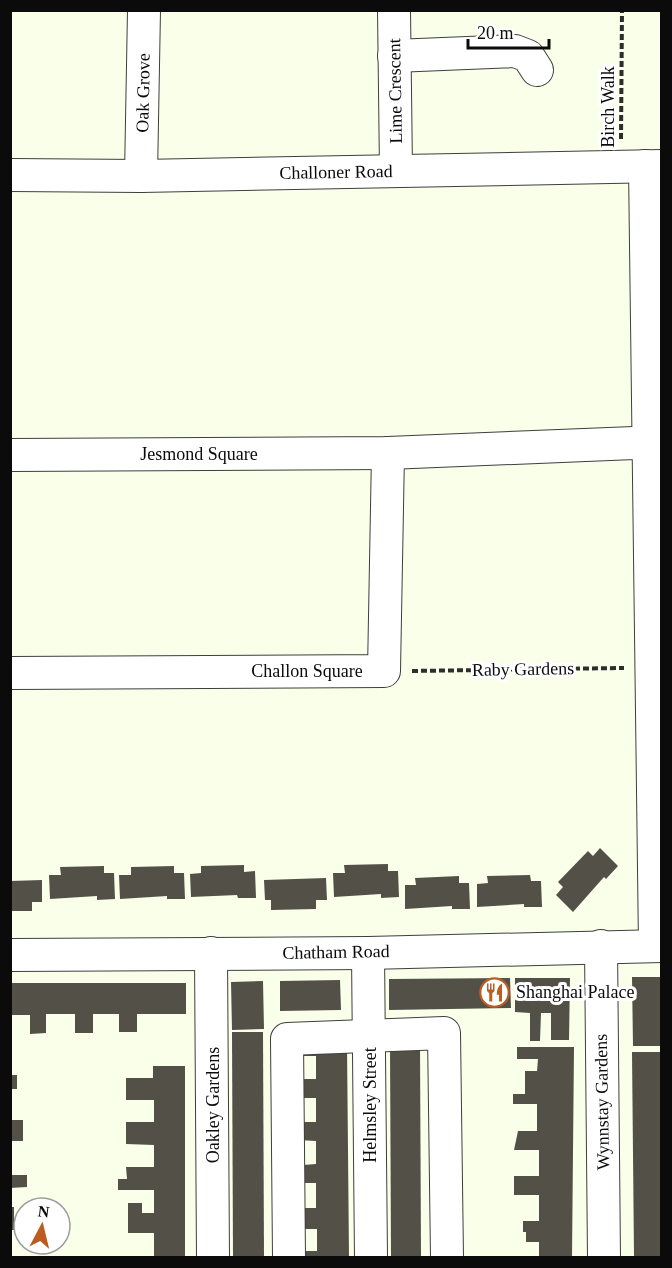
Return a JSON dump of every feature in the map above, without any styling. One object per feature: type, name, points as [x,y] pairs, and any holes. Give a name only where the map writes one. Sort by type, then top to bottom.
[{"type":"street","name":"Oak Grove","points":[[141,176],[144,10]]},
{"type":"street","name":"Lime Crescent","points":[[394,10],[396,171]]},
{"type":"street","points":[[394,56],[515,51],[528,56],[537,70]]},
{"type":"street","name":"Challoner Road","points":[[10,175],[141,176],[642,166]]},
{"type":"street","points":[[642,166],[655,444],[658,946]]},
{"type":"street","points":[[388,453],[655,444]]},
{"type":"street","name":"Jesmond Square","points":[[10,455],[388,453]]},
{"type":"street","name":"Challon Square","points":[[10,673],[384,671],[388,453]]},
{"type":"street","name":"Wynnstay Gardens","points":[[601,946],[604,1257]]},
{"type":"street","name":"Chatham Road","points":[[10,955],[368,953],[658,946]]},
{"type":"street","name":"Oakley Gardens","points":[[212,953],[213,1257]]},
{"type":"street","name":"Helmsley Street","points":[[368,953],[371,1257]]},
{"type":"street","points":[[289,1257],[287,1039],[444,1033],[447,1257]]},
{"type":"path","name":"Birch Walk","points":[[622,10],[642,166]]},
{"type":"path","name":"Raby Gardens","points":[[384,671],[626,668],[655,664]]},
{"type":"building","points":[[600,848],[618,866],[606,879],[604,877],[573,912],[556,895],[563,887],[558,882],[588,851],[593,856]]},
{"type":"building","points":[[388,864],[388,871],[398,871],[399,897],[381,898],[381,894],[334,897],[333,873],[345,873],[344,865]]},
{"type":"building","points":[[244,865],[244,872],[255,871],[256,898],[238,898],[237,895],[191,897],[190,874],[201,873],[201,866]]},
{"type":"building","points":[[104,866],[104,873],[114,873],[115,899],[97,900],[97,896],[50,899],[49,875],[61,875],[60,867]]},
{"type":"building","points":[[174,866],[174,873],[184,873],[185,899],[167,899],[167,896],[120,899],[119,875],[131,875],[131,867]]},
{"type":"building","points":[[530,875],[531,881],[541,881],[542,907],[524,907],[524,904],[477,907],[477,884],[488,883],[487,876]]},
{"type":"building","points":[[459,876],[459,883],[469,883],[470,909],[452,909],[452,906],[405,909],[405,885],[416,885],[415,878]]},
{"type":"building","points":[[326,878],[327,900],[316,900],[316,909],[271,910],[271,900],[265,900],[264,880]]},
{"type":"building","points":[[42,880],[42,902],[32,902],[32,911],[10,911],[10,881]]},
{"type":"building","points":[[632,977],[662,977],[662,1046],[633,1046]]},
{"type":"building","points":[[510,978],[511,1008],[389,1010],[389,979]]},
{"type":"building","points":[[515,978],[570,978],[569,1040],[551,1040],[551,1013],[541,1013],[540,1041],[530,1041],[530,1013],[515,1012]]},
{"type":"building","points":[[340,980],[341,1010],[280,1011],[280,981]]},
{"type":"building","points":[[263,981],[264,1029],[232,1030],[231,982]]},
{"type":"building","points":[[10,983],[186,983],[186,1014],[137,1014],[137,1032],[119,1032],[119,1014],[93,1014],[93,1033],[75,1033],[75,1014],[46,1014],[46,1033],[30,1034],[30,1015],[10,1015]]},
{"type":"building","points":[[232,1032],[263,1032],[264,1257],[233,1257]]},
{"type":"building","points":[[420,1044],[421,1257],[391,1257],[390,1045]]},
{"type":"building","points":[[298,1045],[347,1045],[349,1257],[299,1257],[299,1251],[317,1251],[317,1229],[300,1229],[299,1208],[316,1208],[316,1183],[299,1183],[303,1165],[316,1164],[316,1141],[298,1140],[298,1122],[316,1122],[316,1098],[298,1098],[298,1079],[316,1079],[316,1056],[298,1056]]},
{"type":"building","points":[[517,1047],[574,1047],[572,1257],[539,1257],[539,1242],[526,1242],[526,1232],[523,1232],[523,1221],[539,1221],[539,1195],[514,1195],[514,1176],[539,1176],[539,1150],[514,1150],[518,1131],[537,1131],[537,1104],[513,1104],[513,1094],[525,1094],[525,1071],[537,1071],[538,1059],[517,1059]]},
{"type":"building","points":[[632,1052],[662,1052],[662,1257],[634,1257]]},
{"type":"building","points":[[153,1066],[185,1066],[185,1257],[154,1257],[154,1233],[128,1233],[128,1203],[142,1203],[142,1213],[154,1213],[154,1190],[118,1190],[118,1179],[127,1179],[126,1167],[154,1167],[154,1145],[126,1144],[126,1122],[154,1122],[154,1100],[126,1100],[126,1078],[153,1078]]},
{"type":"building","points":[[10,1075],[17,1075],[17,1089],[10,1089]]},
{"type":"building","points":[[10,1120],[23,1120],[23,1141],[10,1141]]},
{"type":"building","points":[[10,1175],[27,1175],[27,1187],[10,1188]]},
{"type":"building","points":[[10,1207],[12,1207],[12,1230],[10,1230]]},
{"type":"place","name":"Shanghai Palace","points":[[495,992]]}]
